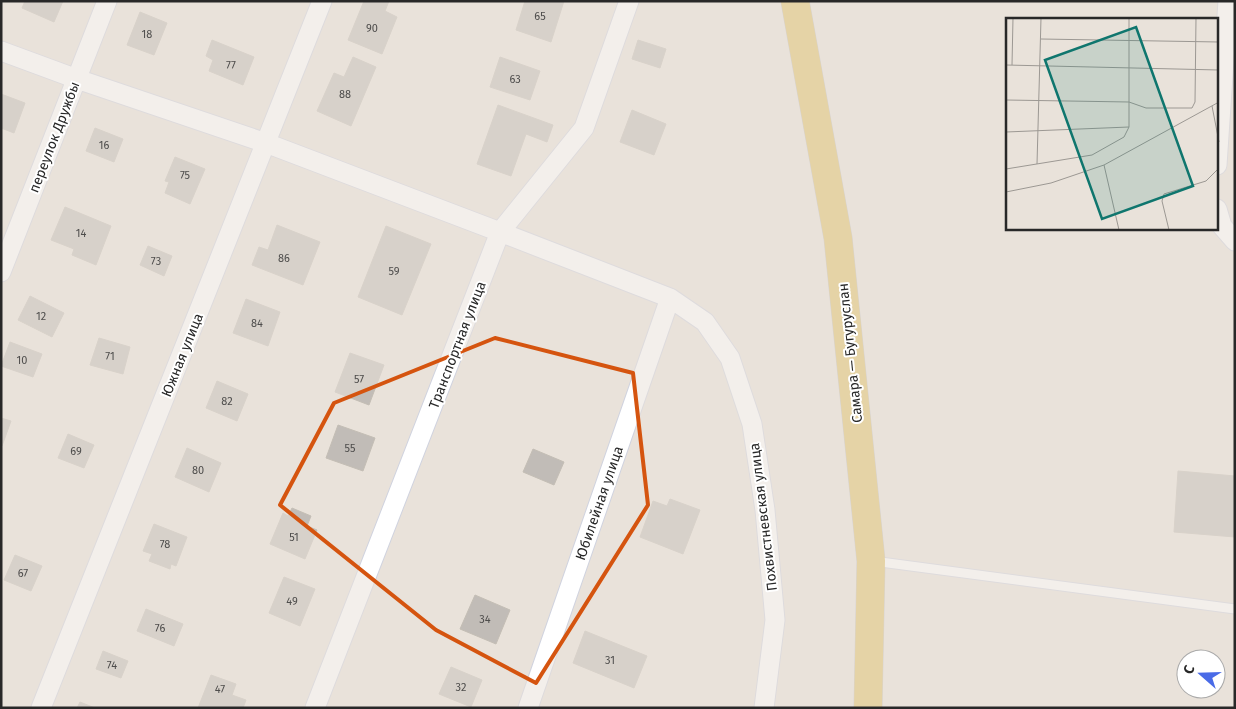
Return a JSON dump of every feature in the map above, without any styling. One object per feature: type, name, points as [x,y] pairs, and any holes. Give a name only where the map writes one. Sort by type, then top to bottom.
[{"type":"main road","name":"Самара — Бугуруслан","points":[[795,1],[838,238],[871,561],[868,708]]},
{"type":"street","name":"переулок Дружбы","points":[[1,272],[107,1]]},
{"type":"street","name":"Южная улица","points":[[41,708],[322,1]]},
{"type":"street","name":"Транспортная улица","points":[[315,708],[500,232],[584,128],[629,1]]},
{"type":"street","points":[[1218,150],[1228,1]]},
{"type":"street","name":"Похвистневская улица","points":[[1,51],[77,79],[266,143],[500,232],[670,298],[704,322],[730,358],[752,424],[766,510],[774,620],[764,708]]},
{"type":"street","points":[[1218,212],[1222,226],[1235,240]]},
{"type":"street","name":"Юбилейная улица","points":[[528,708],[670,298]]},
{"type":"lane","points":[[871,561],[1235,609]]},
{"type":"highlighted area","points":[[495,338],[633,373],[648,505],[536,683],[436,630],[280,505],[334,403]]},
{"type":"building","points":[[25,1],[63,1],[54,22],[22,8]]},
{"type":"building","points":[[364,1],[389,1],[385,11],[397,17],[382,54],[348,40]]},
{"type":"building","points":[[525,1],[564,1],[551,42],[516,30]]},
{"type":"building","points":[[140,12],[167,23],[154,55],[127,45]]},
{"type":"building","points":[[212,40],[254,57],[243,85],[209,71],[213,60],[206,56]]},
{"type":"building","points":[[638,40],[666,49],[660,68],[632,59]]},
{"type":"building","points":[[353,57],[376,67],[351,126],[317,111],[334,73],[344,77]]},
{"type":"building","points":[[500,57],[540,71],[530,100],[490,87]]},
{"type":"building","points":[[1,94],[25,103],[14,133],[1,128]]},
{"type":"building","points":[[498,105],[553,125],[547,142],[526,134],[511,176],[477,164]]},
{"type":"building","points":[[632,110],[666,124],[654,155],[620,142]]},
{"type":"building","points":[[95,128],[123,139],[114,162],[86,151]]},
{"type":"building","points":[[175,157],[205,169],[190,204],[165,193],[169,182],[165,181]]},
{"type":"building","points":[[65,207],[111,226],[96,265],[72,255],[74,249],[51,240]]},
{"type":"building","points":[[277,225],[320,242],[303,285],[252,265],[259,247],[268,250]]},
{"type":"building","points":[[386,226],[431,244],[402,315],[358,297]]},
{"type":"building","points":[[148,246],[172,256],[164,276],[140,265]]},
{"type":"building","points":[[30,296],[64,313],[52,337],[18,320]]},
{"type":"building","points":[[246,299],[280,312],[268,346],[233,333]]},
{"type":"building","points":[[99,338],[130,347],[123,374],[90,365]]},
{"type":"building","points":[[10,342],[42,354],[33,377],[1,366]]},
{"type":"building","points":[[350,353],[384,365],[369,405],[335,392]]},
{"type":"building","points":[[217,381],[248,394],[237,421],[206,408]]},
{"type":"building","points":[[1,418],[11,421],[2,446],[1,446]]},
{"type":"building","points":[[338,425],[375,438],[363,471],[326,458]]},
{"type":"building","points":[[68,434],[94,445],[84,468],[58,458]]},
{"type":"building","points":[[187,448],[221,463],[209,492],[175,477]]},
{"type":"building","points":[[533,449],[564,462],[554,485],[523,472]]},
{"type":"building","points":[[1178,471],[1235,476],[1235,537],[1174,532]]},
{"type":"building","points":[[670,499],[700,510],[683,554],[640,537],[653,501],[667,506]]},
{"type":"building","points":[[292,508],[311,516],[307,526],[317,530],[305,559],[270,544],[283,513],[288,516]]},
{"type":"building","points":[[154,524],[187,537],[176,566],[171,564],[170,569],[149,561],[152,554],[143,551]]},
{"type":"building","points":[[15,555],[42,566],[31,591],[4,580]]},
{"type":"building","points":[[284,577],[315,589],[300,626],[269,613]]},
{"type":"building","points":[[475,595],[510,610],[496,644],[460,629]]},
{"type":"building","points":[[146,609],[183,624],[174,646],[137,631]]},
{"type":"building","points":[[585,631],[647,656],[634,688],[573,663]]},
{"type":"building","points":[[103,651],[128,661],[121,678],[96,669]]},
{"type":"building","points":[[451,667],[482,680],[471,707],[439,694]]},
{"type":"building","points":[[211,675],[236,684],[232,695],[246,700],[243,708],[198,708]]},
{"type":"building","points":[[80,702],[95,708],[77,708]]}]
